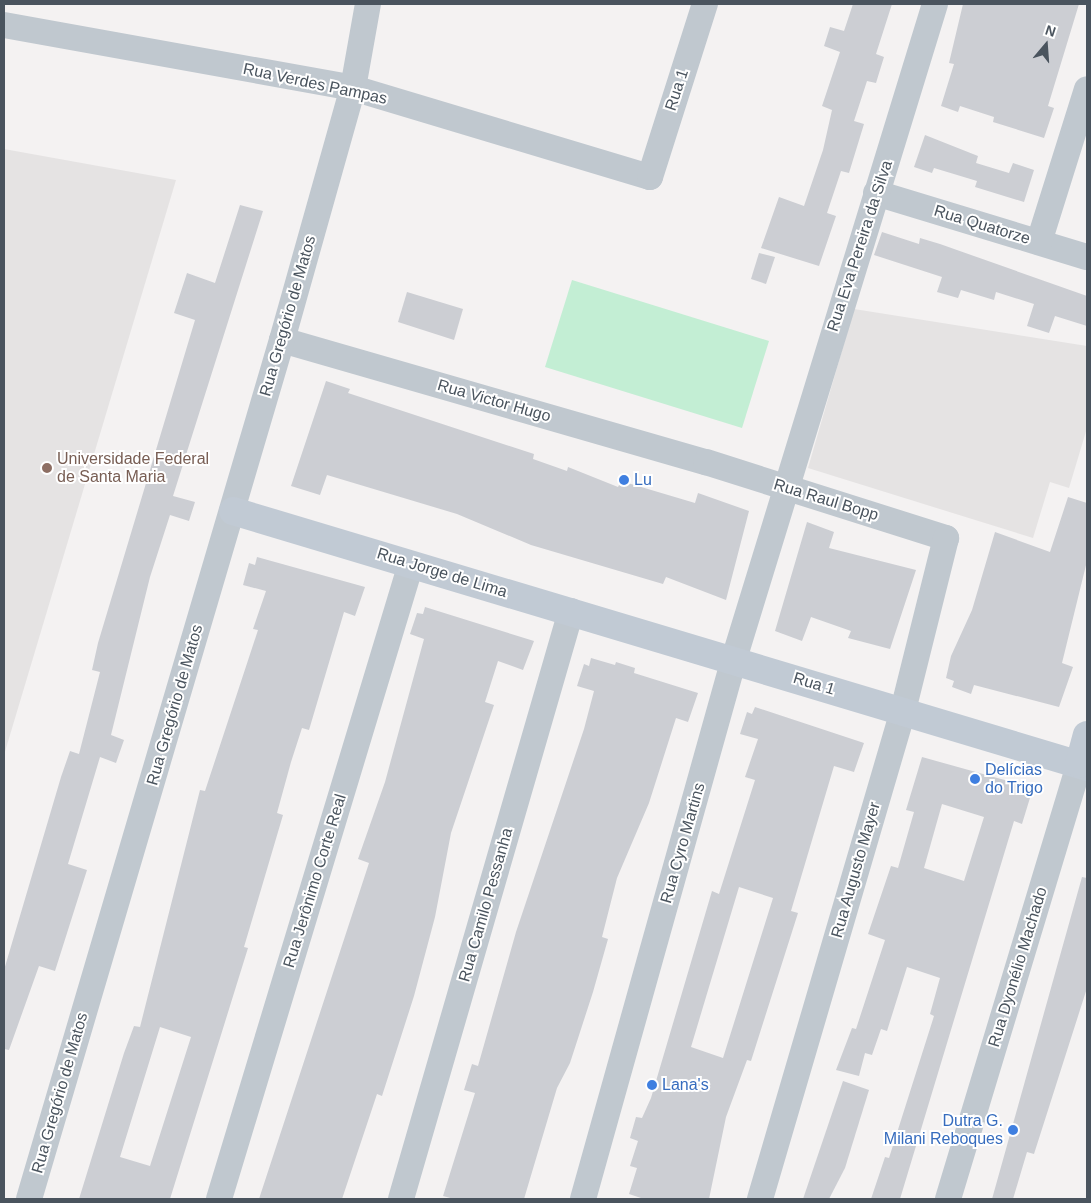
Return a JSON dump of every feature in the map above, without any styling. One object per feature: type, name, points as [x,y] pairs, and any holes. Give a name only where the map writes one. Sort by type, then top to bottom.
[{"type":"street","name":"Rua Gregório de Matos","points":[[29,1199],[282,340],[353,88],[368,4]]},
{"type":"street","name":"Rua 1","points":[[650,176],[705,4]]},
{"type":"street","name":"Rua Eva Pereira da Silva","points":[[786,488],[935,4]]},
{"type":"street","name":"Rua Verdes Pampas","points":[[4,25],[353,88],[650,176]]},
{"type":"street","points":[[1039,242],[1087,89]]},
{"type":"street","name":"Rua Quatorze","points":[[876,193],[1087,257]]},
{"type":"street","name":"Rua Victor Hugo","points":[[282,340],[706,462]]},
{"type":"street","name":"Rua Raul Bopp","points":[[706,462],[946,538]]},
{"type":"street","name":"Rua Cyro Martins","points":[[583,1199],[734,659],[786,488]]},
{"type":"street","name":"Rua Jorge de Lima","points":[[233,511],[650,635]]},
{"type":"street","name":"Rua Augusto Mayer","points":[[760,1199],[903,711],[946,538]]},
{"type":"street","name":"Rua Jerônimo Corte Real","points":[[219,1199],[411,564]]},
{"type":"street","name":"Rua Camilo Pessanha","points":[[401,1199],[571,611]]},
{"type":"street","name":"Rua 1","points":[[650,635],[1083,766]]},
{"type":"street","name":"Rua Dyonélio Machado","points":[[948,1199],[1083,766],[1087,735]]},
{"type":"shaded area","name":"Universidade Federal de Santa Maria","points":[[4,149],[176,180],[4,755]]},
{"type":"shaded area","points":[[854,309],[1087,346],[1087,428],[1069,488],[1050,482],[1033,538],[808,468]]},
{"type":"green space","points":[[572,280],[769,341],[742,428],[545,367]]},
{"type":"building","points":[[853,4],[892,4],[876,54],[884,57],[876,83],[867,81],[854,121],[864,124],[849,173],[841,171],[827,213],[836,216],[819,266],[761,248],[779,197],[804,206],[823,150],[832,110],[822,106],[840,52],[824,46],[830,27],[844,31]]},
{"type":"building","points":[[963,4],[1079,4],[1048,106],[1054,108],[1044,138],[993,122],[994,117],[960,106],[958,112],[941,106],[954,64],[949,63]]},
{"type":"building","points":[[925,135],[978,156],[976,163],[1009,173],[1013,163],[1034,170],[1024,202],[975,187],[977,181],[934,168],[932,173],[914,167]]},
{"type":"building","points":[[240,205],[263,211],[173,496],[195,502],[189,521],[170,515],[150,577],[111,735],[124,740],[116,763],[100,757],[68,864],[87,870],[55,971],[39,966],[9,1050],[4,1049],[4,970],[70,751],[79,754],[100,672],[92,670],[98,643],[195,320],[174,313],[187,273],[215,283]]},
{"type":"building","points":[[882,232],[919,244],[920,238],[940,244],[1087,296],[1087,326],[1055,316],[1049,333],[1027,326],[1034,304],[996,292],[994,300],[961,290],[958,298],[937,292],[942,277],[874,255]]},
{"type":"building","points":[[759,253],[775,257],[766,284],[751,279]]},
{"type":"building","points":[[407,292],[463,309],[454,340],[398,322]]},
{"type":"building","points":[[326,381],[350,389],[348,393],[534,454],[533,459],[567,471],[568,467],[618,487],[621,481],[695,503],[698,493],[749,511],[726,600],[666,577],[663,584],[531,545],[457,514],[327,475],[320,495],[291,486]]},
{"type":"building","points":[[1068,497],[1087,503],[1087,561],[1062,663],[1073,667],[1059,707],[974,685],[971,694],[952,687],[954,681],[946,678],[951,656],[972,610],[995,532],[1050,552]]},
{"type":"building","points":[[807,522],[834,532],[829,548],[916,570],[890,649],[848,638],[851,631],[811,617],[802,641],[775,631]]},
{"type":"building","points":[[257,557],[365,587],[355,616],[344,612],[309,730],[302,728],[291,762],[277,813],[283,815],[244,947],[248,948],[170,1199],[79,1199],[124,1053],[134,1026],[140,1027],[200,790],[205,791],[258,630],[253,629],[266,591],[243,585],[249,563],[255,565]],"holes":[[[160,1027],[191,1037],[150,1166],[120,1157]]]},
{"type":"building","points":[[425,607],[534,641],[523,670],[498,661],[485,702],[494,705],[451,833],[435,917],[414,996],[382,1096],[377,1094],[342,1199],[259,1199],[369,863],[358,859],[385,782],[424,639],[410,634],[417,613],[423,614]]},
{"type":"building","points":[[591,658],[615,665],[616,662],[635,668],[634,673],[698,693],[688,722],[676,718],[649,803],[617,878],[602,937],[608,939],[593,992],[570,1063],[557,1088],[524,1199],[454,1199],[443,1196],[475,1093],[464,1090],[472,1064],[478,1066],[516,932],[584,729],[594,691],[577,686],[584,664],[589,666]]},
{"type":"building","points":[[755,707],[864,743],[854,772],[834,766],[791,911],[798,913],[751,1061],[747,1060],[726,1117],[709,1199],[644,1199],[629,1194],[637,1168],[630,1166],[638,1141],[630,1138],[636,1117],[642,1118],[651,1098],[712,891],[719,894],[755,780],[745,777],[758,739],[740,734],[747,712],[752,714]],"holes":[[[739,887],[773,898],[723,1058],[691,1047]]]},
{"type":"building","points":[[922,757],[1033,788],[1022,824],[1014,821],[900,1199],[871,1199],[885,1157],[889,1158],[934,1016],[930,1014],[940,978],[907,967],[887,1031],[881,1029],[872,1055],[865,1053],[859,1076],[836,1070],[852,1028],[856,1029],[885,940],[868,934],[891,866],[898,868],[914,812],[906,810]],"holes":[[[942,804],[984,817],[964,881],[924,868]]]},
{"type":"building","points":[[1082,877],[1087,878],[1087,988],[1034,1154],[1027,1152],[1013,1199],[992,1199]]},
{"type":"building","points":[[843,1081],[869,1090],[845,1168],[829,1199],[803,1199]]},
{"type":"place","name":"Universidade Federal de Santa Maria","points":[[47,468]]},
{"type":"place","name":"Lu","points":[[624,480]]},
{"type":"place","name":"Delícias do Trigo","points":[[975,779]]},
{"type":"place","name":"Lana's","points":[[652,1085]]},
{"type":"place","name":"Dutra G. Milani Reboques","points":[[1013,1130]]}]
